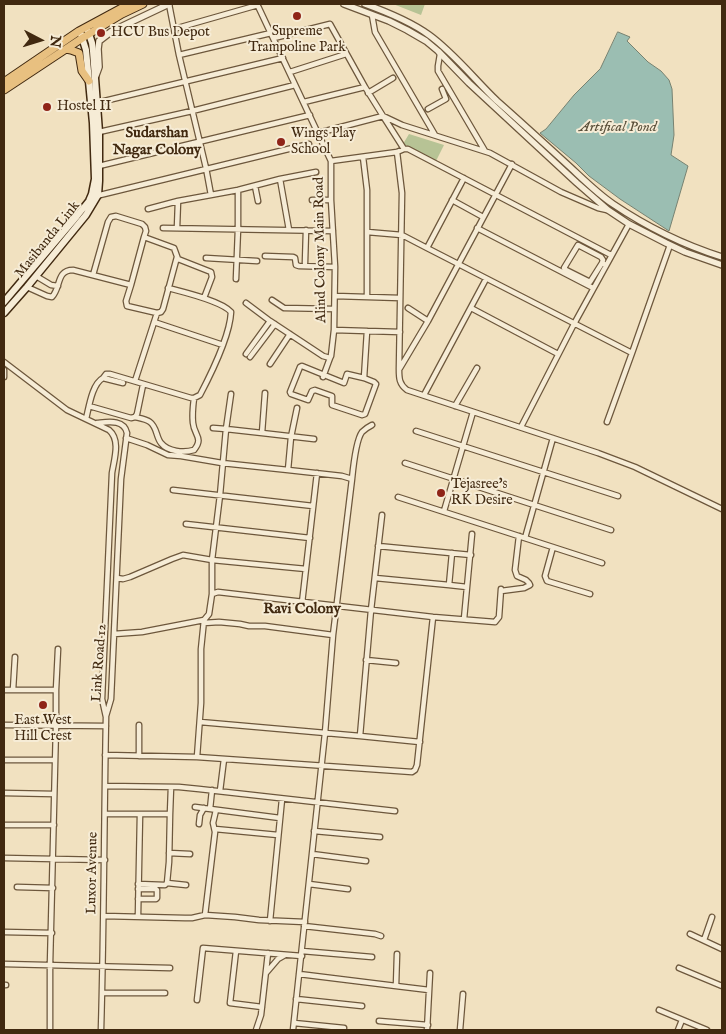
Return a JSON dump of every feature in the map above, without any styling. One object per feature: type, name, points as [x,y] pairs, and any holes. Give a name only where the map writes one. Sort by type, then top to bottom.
[{"type":"main road","points":[[4,82],[129,4]]},
{"type":"main road","points":[[4,90],[66,49],[84,33],[143,4]]},
{"type":"main road","points":[[84,33],[92,81],[95,196]]},
{"type":"main road","points":[[66,49],[79,53],[82,71],[92,81]]},
{"type":"main road","name":"Masibanda Link","points":[[4,313],[36,276],[79,218],[95,201],[100,181],[100,166],[99,132],[92,81]]},
{"type":"main road","points":[[4,302],[79,218]]},
{"type":"street","points":[[92,81],[99,67],[99,41],[112,31],[169,4],[185,82],[206,168],[210,195]]},
{"type":"street","points":[[174,29],[258,4]]},
{"type":"street","name":"Alind Colony Main Road","points":[[258,4],[331,161],[335,267],[334,330],[331,356],[328,358],[323,376]]},
{"type":"street","points":[[344,4],[407,30],[426,41],[582,188],[608,210],[629,224],[670,245],[722,265]]},
{"type":"street","points":[[365,4],[410,23],[430,35],[497,100],[612,203],[633,217],[688,245],[722,257]]},
{"type":"street","points":[[372,15],[375,32],[435,135]]},
{"type":"street","points":[[274,38],[330,24],[368,93],[404,149]]},
{"type":"street","points":[[179,55],[271,33]]},
{"type":"street","points":[[290,72],[346,54]]},
{"type":"street","points":[[440,54],[438,71],[485,151]]},
{"type":"street","points":[[96,103],[283,58]]},
{"type":"street","points":[[368,93],[393,78]]},
{"type":"street","points":[[99,132],[295,85]]},
{"type":"street","points":[[304,102],[365,87]]},
{"type":"street","points":[[446,98],[442,90],[448,88]]},
{"type":"street","points":[[428,110],[452,95]]},
{"type":"street","points":[[100,166],[310,115]]},
{"type":"street","points":[[318,133],[383,116],[402,125],[485,151],[562,192],[598,208],[608,210]]},
{"type":"street","points":[[95,196],[309,144]]},
{"type":"street","points":[[331,161],[397,152],[404,149],[414,152],[611,255]]},
{"type":"street","points":[[397,152],[402,193],[399,380],[403,386],[407,390],[635,466],[722,509]]},
{"type":"street","points":[[363,157],[367,190],[367,298]]},
{"type":"street","points":[[399,369],[428,321],[512,164]]},
{"type":"street","points":[[148,209],[316,172]]},
{"type":"street","points":[[427,248],[464,178]]},
{"type":"street","points":[[280,179],[289,230]]},
{"type":"street","points":[[255,186],[258,201]]},
{"type":"street","points":[[236,279],[238,190]]},
{"type":"street","points":[[312,200],[331,200]]},
{"type":"street","points":[[452,200],[483,217]]},
{"type":"street","points":[[177,228],[178,201]]},
{"type":"street","points":[[608,210],[612,203]]},
{"type":"street","points":[[93,276],[111,217],[116,216],[142,224],[145,227],[144,238],[126,301],[127,306],[156,313],[161,312],[177,257],[174,248],[144,238]]},
{"type":"street","points":[[521,428],[593,288],[596,278],[629,224]]},
{"type":"street","points":[[163,228],[334,231]]},
{"type":"street","points":[[477,228],[593,288]]},
{"type":"street","points":[[305,263],[306,230]]},
{"type":"street","points":[[367,232],[402,235],[632,353]]},
{"type":"street","points":[[607,422],[670,245]]},
{"type":"street","points":[[596,278],[588,282],[564,268],[577,246],[602,257],[604,264]]},
{"type":"street","points":[[265,256],[293,257],[297,266],[335,267]]},
{"type":"street","points":[[177,257],[212,272],[204,298]]},
{"type":"street","points":[[206,258],[257,261]]},
{"type":"street","points":[[27,287],[52,297],[56,293],[62,274],[68,270],[131,284]]},
{"type":"street","points":[[36,276],[52,285],[58,286]]},
{"type":"street","points":[[424,395],[486,279]]},
{"type":"street","points":[[86,419],[96,385],[104,375],[108,374],[194,398],[200,395],[223,345],[231,312],[229,309],[204,298],[168,288]]},
{"type":"street","points":[[335,296],[400,298]]},
{"type":"street","points":[[272,300],[284,308],[334,309]]},
{"type":"street","points":[[246,303],[272,323],[328,358]]},
{"type":"street","points":[[408,308],[428,321]]},
{"type":"street","points":[[471,308],[558,354]]},
{"type":"street","points":[[135,381],[156,313]]},
{"type":"street","points":[[154,322],[223,345]]},
{"type":"street","points":[[248,356],[272,323]]},
{"type":"street","points":[[334,330],[400,332]]},
{"type":"street","points":[[364,378],[367,331]]},
{"type":"street","points":[[270,364],[290,334]]},
{"type":"street","name":"Link Road 12","points":[[4,362],[67,410],[109,430],[115,439],[103,690],[103,708],[106,717]]},
{"type":"street","points":[[300,367],[344,383],[347,374],[364,378],[376,384],[362,415],[332,405],[332,396],[315,390],[312,391],[308,400],[290,392],[300,367]]},
{"type":"street","points":[[455,406],[477,368]]},
{"type":"street","points":[[4,370],[4,377]]},
{"type":"street","points":[[103,378],[123,383]]},
{"type":"street","points":[[135,417],[143,384]]},
{"type":"street","points":[[262,433],[265,393]]},
{"type":"street","points":[[197,756],[204,622],[209,614],[212,594],[212,560],[231,394]]},
{"type":"street","points":[[89,406],[149,421],[163,444],[169,449],[190,452],[196,448],[198,442],[193,424],[194,398]]},
{"type":"street","points":[[288,470],[291,437],[297,408]]},
{"type":"street","points":[[444,511],[473,412]]},
{"type":"street","name":"Link Road 12","points":[[96,424],[117,422],[126,429],[121,479],[111,699],[106,717]]},
{"type":"street","points":[[293,1030],[325,733],[333,635],[352,479],[360,435],[372,425]]},
{"type":"street","points":[[214,428],[314,438]]},
{"type":"street","points":[[416,431],[618,496]]},
{"type":"street","points":[[150,446],[158,437]]},
{"type":"street","points":[[126,438],[150,446],[168,456],[342,476],[352,479]]},
{"type":"street","points":[[525,538],[553,438]]},
{"type":"street","points":[[157,450],[163,444]]},
{"type":"street","points":[[405,463],[611,530]]},
{"type":"street","points":[[302,603],[317,473]]},
{"type":"street","points":[[173,490],[313,506]]},
{"type":"street","points":[[398,497],[602,563]]},
{"type":"street","points":[[360,736],[366,660],[382,514]]},
{"type":"street","points":[[186,524],[310,538]]},
{"type":"street","points":[[464,619],[472,534]]},
{"type":"street","points":[[212,594],[218,592],[302,603],[495,622],[499,617],[501,590],[524,588],[530,585],[528,581],[516,574],[519,536]]},
{"type":"street","points":[[378,546],[471,555]]},
{"type":"street","points":[[553,547],[545,576],[547,581],[590,594]]},
{"type":"street","points":[[449,585],[452,553]]},
{"type":"street","points":[[117,578],[130,578],[183,556],[306,569]]},
{"type":"street","points":[[376,578],[467,587]]},
{"type":"street","points":[[105,755],[197,756],[412,772],[417,766],[433,617]]},
{"type":"street","points":[[114,634],[142,632],[204,622],[219,622],[333,635]]},
{"type":"street","points":[[50,1030],[54,760],[58,649]]},
{"type":"street","points":[[13,690],[15,657]]},
{"type":"street","points":[[366,660],[396,663]]},
{"type":"street","points":[[4,690],[56,690]]},
{"type":"street","name":"Luxor Avenue","points":[[101,1030],[106,717]]},
{"type":"street","points":[[200,722],[420,742]]},
{"type":"street","points":[[4,725],[106,726]]},
{"type":"street","points":[[139,725],[139,756]]},
{"type":"street","points":[[220,791],[224,759]]},
{"type":"street","points":[[4,760],[54,760]]},
{"type":"street","points":[[105,786],[212,790],[395,811]]},
{"type":"street","points":[[167,883],[171,787]]},
{"type":"street","points":[[199,824],[200,815],[207,808],[212,790]]},
{"type":"street","points":[[4,793],[54,794]]},
{"type":"street","points":[[270,921],[282,799]]},
{"type":"street","points":[[194,807],[280,818]]},
{"type":"street","points":[[205,915],[214,829],[213,823],[216,810]]},
{"type":"street","points":[[105,814],[170,814]]},
{"type":"street","points":[[138,916],[140,814]]},
{"type":"street","points":[[4,824],[54,825]]},
{"type":"street","points":[[214,829],[278,835]]},
{"type":"street","points":[[314,831],[380,837]]},
{"type":"street","points":[[169,853],[190,854]]},
{"type":"street","points":[[312,854],[366,861]]},
{"type":"street","points":[[4,858],[105,860]]},
{"type":"street","points":[[139,887],[165,885],[167,883],[186,885]]},
{"type":"street","points":[[309,884],[348,888]]},
{"type":"street","points":[[18,887],[53,888]]},
{"type":"street","points":[[139,887],[157,890],[156,899],[139,899]]},
{"type":"street","points":[[104,916],[187,918],[205,915],[235,916],[381,936]]},
{"type":"street","points":[[704,940],[712,917]]},
{"type":"street","points":[[4,932],[52,933]]},
{"type":"street","points":[[690,934],[722,948]]},
{"type":"street","points":[[196,1000],[203,948],[287,955],[302,954],[372,958]]},
{"type":"street","points":[[236,951],[230,1003],[262,1006]]},
{"type":"street","points":[[256,1030],[262,1006],[268,953]]},
{"type":"street","points":[[396,986],[397,954]]},
{"type":"street","points":[[266,973],[278,959],[287,955]]},
{"type":"street","points":[[4,964],[170,968]]},
{"type":"street","points":[[679,968],[722,986]]},
{"type":"street","points":[[379,1021],[428,1027],[430,973]]},
{"type":"street","points":[[299,974],[429,990]]},
{"type":"street","points":[[102,992],[165,993]]},
{"type":"street","points":[[460,1030],[463,994]]},
{"type":"street","points":[[296,999],[362,1006]]},
{"type":"street","points":[[659,1010],[707,1030]]},
{"type":"street","points":[[678,1030],[682,1020]]},
{"type":"street","points":[[294,1023],[344,1028]]},
{"type":"green space","points":[[393,4],[425,4],[421,15]]},
{"type":"green space","points":[[409,134],[444,145],[436,161],[403,144]]},
{"type":"water","name":"Artifical Pond","points":[[618,32],[630,37],[627,41],[648,62],[661,71],[669,80],[672,89],[674,135],[671,155],[688,166],[669,231],[589,176],[540,133],[546,129],[574,95],[600,69]]},
{"type":"place","name":"Supreme Trampoline Park","points":[[297,16]]},
{"type":"place","name":"HCU Bus Depot","points":[[101,33]]},
{"type":"place","name":"Hostel II","points":[[47,107]]},
{"type":"place","name":"Wings Play School","points":[[281,142]]},
{"type":"place","name":"Tejasree's RK Desire","points":[[441,493]]},
{"type":"place","name":"East West Hill Crest","points":[[43,705]]},
{"type":"district","name":"Sudarshan Nagar Colony","points":[[157,142]]},
{"type":"district","name":"Ravi Colony","points":[[302,610]]}]
